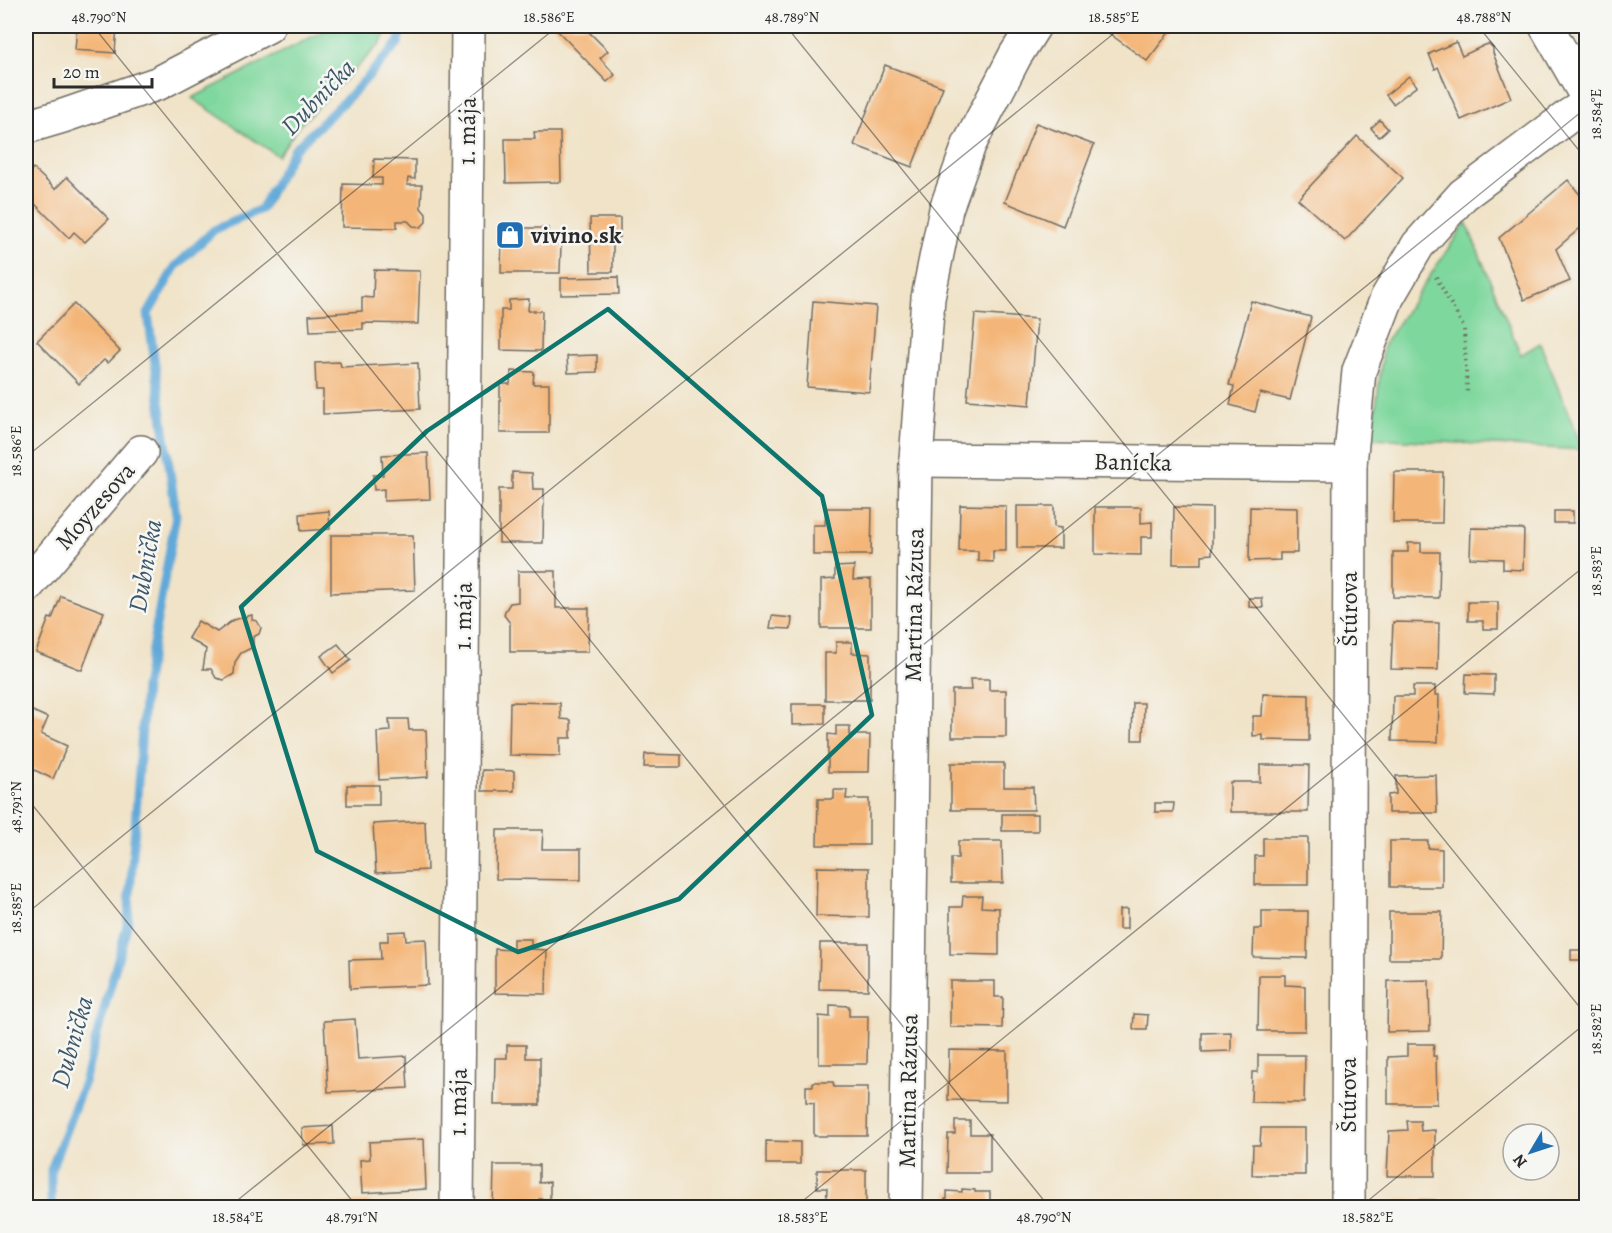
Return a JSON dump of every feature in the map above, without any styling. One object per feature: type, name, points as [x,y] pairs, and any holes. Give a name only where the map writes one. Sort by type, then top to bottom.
[{"type":"street","points":[[26,127],[159,82],[268,26]]},
{"type":"street","name":"1. mája","points":[[457,1208],[468,26]]},
{"type":"street","name":"Martina Rázusa","points":[[906,1208],[916,460],[928,298],[946,209],[969,144],[1015,56],[1034,26]]},
{"type":"street","points":[[1546,26],[1587,95]]},
{"type":"street","name":"Štúrova","points":[[1348,1208],[1350,464],[1359,371],[1387,298],[1418,245],[1463,195],[1570,115],[1587,105]]},
{"type":"street","name":"Moyzesova","points":[[26,587],[141,452]]},
{"type":"street","name":"Banícka","points":[[916,460],[1350,464]]},
{"type":"path","points":[[1418,245],[1464,328],[1467,392]]},
{"type":"highlighted area","points":[[608,309],[822,496],[872,715],[679,899],[518,952],[317,851],[241,607],[427,431]]},
{"type":"green space","points":[[333,26],[389,26],[380,44],[300,125],[278,156],[192,98]]},
{"type":"green space","points":[[1466,222],[1521,355],[1540,343],[1583,450],[1372,438],[1384,344]]},
{"type":"building","points":[[77,26],[117,26],[115,53],[75,50]]},
{"type":"building","points":[[553,26],[592,26],[587,30],[608,51],[600,58],[615,75],[607,82]]},
{"type":"building","points":[[1099,26],[1174,26],[1147,61]]},
{"type":"building","points":[[1456,42],[1462,56],[1485,45],[1489,44],[1493,48],[1511,98],[1461,120],[1438,67],[1435,69],[1429,54]]},
{"type":"building","points":[[885,65],[943,87],[912,167],[854,145]]},
{"type":"building","points":[[1409,76],[1417,86],[1393,104],[1386,95]]},
{"type":"building","points":[[1380,120],[1388,129],[1379,137],[1371,128]]},
{"type":"building","points":[[1036,123],[1094,145],[1063,226],[1005,202]]},
{"type":"building","points":[[534,132],[560,132],[561,182],[506,183],[505,139],[535,139]]},
{"type":"building","points":[[1357,136],[1403,178],[1345,241],[1298,199]]},
{"type":"building","points":[[374,159],[415,160],[415,179],[408,178],[407,185],[422,185],[421,208],[426,214],[426,222],[421,227],[413,226],[408,221],[397,221],[397,228],[342,227],[343,184],[382,185],[382,178],[373,178]]},
{"type":"building","points":[[33,168],[55,189],[67,177],[109,219],[85,242],[74,232],[69,238],[26,195],[26,176]]},
{"type":"building","points":[[1568,180],[1586,202],[1586,223],[1556,249],[1570,281],[1524,300],[1499,238]]},
{"type":"building","points":[[590,218],[620,218],[620,237],[613,238],[613,272],[591,272]]},
{"type":"building","points":[[502,228],[548,228],[548,244],[561,244],[560,273],[501,273]]},
{"type":"building","points":[[374,270],[420,271],[418,324],[363,323],[363,329],[310,331],[309,315],[362,311],[362,297],[373,298]]},
{"type":"building","points":[[618,277],[619,294],[561,295],[561,278]]},
{"type":"building","points":[[529,299],[528,311],[542,311],[541,351],[501,350],[501,310],[509,310],[509,300]]},
{"type":"building","points":[[813,301],[876,306],[869,392],[807,387]]},
{"type":"building","points":[[1251,301],[1311,317],[1290,400],[1260,393],[1255,412],[1230,405],[1234,386],[1229,385]]},
{"type":"building","points":[[74,304],[120,351],[108,363],[104,360],[79,384],[37,341]]},
{"type":"building","points":[[975,314],[1037,319],[1030,405],[967,400]]},
{"type":"building","points":[[597,355],[597,372],[568,373],[567,356]]},
{"type":"building","points":[[340,362],[341,367],[418,363],[420,409],[323,414],[323,390],[316,390],[315,363]]},
{"type":"building","points":[[511,371],[534,372],[533,384],[549,384],[549,433],[500,433],[500,384],[510,384]]},
{"type":"building","points":[[428,453],[430,499],[384,501],[384,489],[374,490],[373,475],[383,475],[382,455]]},
{"type":"building","points":[[512,472],[532,473],[533,489],[544,489],[543,543],[499,543],[499,489],[512,489]]},
{"type":"building","points":[[1394,472],[1443,472],[1442,523],[1393,523]]},
{"type":"building","points":[[960,505],[1006,506],[1006,551],[993,551],[993,562],[978,561],[978,551],[959,551]]},
{"type":"building","points":[[1017,506],[1054,506],[1054,527],[1061,528],[1061,548],[1017,548]]},
{"type":"building","points":[[1095,507],[1141,507],[1141,523],[1152,522],[1152,537],[1141,537],[1141,555],[1095,554]]},
{"type":"building","points":[[1174,507],[1212,508],[1212,554],[1202,555],[1202,564],[1173,564]]},
{"type":"building","points":[[1250,507],[1297,508],[1297,553],[1280,553],[1280,560],[1249,561]]},
{"type":"building","points":[[826,508],[872,508],[871,555],[813,555],[813,525],[825,525]]},
{"type":"building","points":[[329,511],[330,529],[301,531],[300,514]]},
{"type":"building","points":[[1554,511],[1573,511],[1573,523],[1554,523]]},
{"type":"building","points":[[1471,528],[1524,529],[1523,570],[1503,569],[1503,559],[1470,558]]},
{"type":"building","points":[[331,535],[413,535],[415,590],[331,593]]},
{"type":"building","points":[[1408,543],[1421,543],[1421,552],[1440,552],[1439,598],[1393,597],[1393,552],[1408,552]]},
{"type":"building","points":[[854,566],[853,580],[871,579],[871,628],[821,628],[821,580],[835,579],[835,567]]},
{"type":"building","points":[[518,571],[556,571],[556,608],[589,608],[588,652],[510,652],[510,623],[504,615],[510,603],[518,602]]},
{"type":"building","points":[[61,596],[104,612],[82,670],[36,652],[49,618],[52,619]]},
{"type":"building","points":[[1249,598],[1262,598],[1263,608],[1249,607]]},
{"type":"building","points":[[1468,602],[1498,602],[1498,629],[1483,629],[1483,621],[1468,621]]},
{"type":"building","points":[[252,615],[252,620],[257,621],[261,628],[259,634],[253,637],[253,647],[241,653],[235,662],[234,674],[224,680],[216,678],[211,669],[203,669],[206,649],[188,638],[198,621],[217,632],[233,620]]},
{"type":"building","points":[[772,616],[792,618],[791,629],[770,628]]},
{"type":"building","points":[[1393,622],[1439,623],[1438,670],[1391,669]]},
{"type":"building","points":[[836,642],[852,642],[852,653],[870,654],[870,700],[825,700],[825,653],[836,653]]},
{"type":"building","points":[[338,644],[351,660],[333,673],[321,656]]},
{"type":"building","points":[[1466,674],[1494,675],[1494,694],[1465,693]]},
{"type":"building","points":[[970,679],[989,679],[989,690],[1006,690],[1006,737],[952,737],[952,690],[971,690]]},
{"type":"building","points":[[1413,686],[1435,686],[1435,695],[1439,695],[1438,742],[1392,741],[1393,696],[1413,696]]},
{"type":"building","points":[[1263,694],[1309,695],[1309,741],[1263,740],[1263,735],[1253,736],[1253,716],[1262,716]]},
{"type":"building","points":[[510,702],[560,703],[561,719],[571,720],[571,738],[560,738],[560,756],[509,755]]},
{"type":"building","points":[[1133,703],[1144,703],[1143,740],[1132,740]]},
{"type":"building","points":[[792,704],[825,704],[825,724],[792,725]]},
{"type":"building","points":[[26,708],[48,718],[41,734],[67,746],[53,779],[26,766]]},
{"type":"building","points":[[389,719],[408,719],[409,730],[426,730],[428,777],[379,780],[377,732],[390,731]]},
{"type":"building","points":[[836,726],[850,726],[850,735],[870,735],[869,772],[828,772],[828,734],[836,735]]},
{"type":"building","points":[[645,754],[681,755],[681,767],[644,767]]},
{"type":"building","points":[[951,763],[1004,763],[1004,787],[1033,787],[1034,810],[951,810]]},
{"type":"building","points":[[1260,765],[1309,765],[1308,812],[1230,812],[1230,782],[1260,782]]},
{"type":"building","points":[[482,770],[514,771],[514,791],[482,791]]},
{"type":"building","points":[[1436,775],[1437,813],[1388,813],[1388,795],[1396,794],[1396,776]]},
{"type":"building","points":[[347,785],[379,785],[379,805],[347,805]]},
{"type":"building","points":[[834,790],[847,790],[846,799],[869,799],[869,845],[817,845],[818,799],[834,799]]},
{"type":"building","points":[[1155,803],[1174,803],[1173,812],[1155,812]]},
{"type":"building","points":[[1002,814],[1038,814],[1038,831],[1002,831]]},
{"type":"building","points":[[425,821],[427,870],[376,873],[373,824]]},
{"type":"building","points":[[497,830],[543,830],[542,849],[581,849],[581,880],[496,879]]},
{"type":"building","points":[[1263,838],[1308,838],[1308,885],[1255,885],[1255,856],[1263,856]]},
{"type":"building","points":[[958,841],[1002,841],[1003,883],[951,883],[951,858],[958,858]]},
{"type":"building","points":[[1390,841],[1428,841],[1428,848],[1442,849],[1442,887],[1390,887]]},
{"type":"building","points":[[817,867],[869,868],[869,917],[816,916]]},
{"type":"building","points":[[963,896],[982,896],[981,907],[999,908],[999,955],[950,954],[950,907],[962,907]]},
{"type":"building","points":[[1127,909],[1127,929],[1119,929],[1119,910]]},
{"type":"building","points":[[1262,911],[1308,911],[1307,958],[1253,957],[1254,929],[1262,929]]},
{"type":"building","points":[[1389,912],[1442,912],[1441,959],[1389,959]]},
{"type":"building","points":[[405,931],[406,940],[426,939],[428,985],[350,989],[349,960],[381,959],[380,941],[388,941],[388,932]]},
{"type":"building","points":[[513,939],[531,939],[531,949],[547,950],[546,994],[495,993],[495,949],[513,950]]},
{"type":"building","points":[[820,943],[868,943],[868,990],[819,989]]},
{"type":"building","points":[[1571,950],[1586,950],[1586,960],[1571,960]]},
{"type":"building","points":[[1259,975],[1285,975],[1285,985],[1305,986],[1305,1031],[1258,1031]]},
{"type":"building","points":[[1429,980],[1430,1031],[1387,1032],[1388,981]]},
{"type":"building","points":[[950,981],[995,981],[995,997],[1003,997],[1002,1028],[950,1027]]},
{"type":"building","points":[[830,1005],[849,1006],[849,1016],[868,1016],[867,1064],[819,1064],[819,1016],[830,1017]]},
{"type":"building","points":[[1134,1014],[1148,1015],[1147,1029],[1133,1029]]},
{"type":"building","points":[[355,1019],[358,1059],[406,1056],[408,1088],[328,1092],[324,1021]]},
{"type":"building","points":[[1231,1032],[1231,1051],[1202,1052],[1202,1033]]},
{"type":"building","points":[[1407,1044],[1434,1044],[1437,1104],[1388,1104],[1388,1057],[1407,1056]]},
{"type":"building","points":[[507,1045],[526,1045],[526,1058],[540,1058],[540,1105],[494,1105],[495,1058],[507,1058]]},
{"type":"building","points":[[949,1050],[1007,1051],[1007,1101],[948,1100]]},
{"type":"building","points":[[1258,1055],[1305,1055],[1304,1103],[1251,1102],[1252,1072],[1258,1072]]},
{"type":"building","points":[[813,1082],[833,1082],[834,1087],[868,1087],[867,1136],[814,1136],[814,1103],[806,1102],[806,1086],[813,1086]]},
{"type":"building","points":[[955,1121],[970,1121],[970,1134],[990,1134],[990,1173],[947,1173],[948,1134],[955,1134]]},
{"type":"building","points":[[1407,1121],[1420,1121],[1421,1131],[1435,1130],[1435,1176],[1387,1176],[1389,1131],[1408,1130]]},
{"type":"building","points":[[333,1126],[334,1144],[303,1145],[302,1128]]},
{"type":"building","points":[[1261,1128],[1305,1128],[1305,1175],[1252,1175],[1253,1145],[1260,1145]]},
{"type":"building","points":[[424,1139],[426,1189],[362,1193],[360,1160],[370,1159],[369,1142]]},
{"type":"building","points":[[766,1141],[800,1142],[800,1164],[766,1164]]},
{"type":"building","points":[[494,1165],[539,1165],[539,1183],[550,1182],[550,1199],[539,1199],[539,1208],[493,1208]]},
{"type":"building","points":[[817,1170],[866,1170],[866,1207],[826,1206],[827,1188],[817,1188]]},
{"type":"building","points":[[962,1189],[990,1192],[990,1208],[945,1208],[947,1191],[962,1192]]},
{"type":"building","points":[[1398,1200],[1435,1200],[1435,1208],[1398,1208]]},
{"type":"building","points":[[371,1202],[371,1208],[340,1208],[339,1204]]},
{"type":"waterway","name":"Dubnička","points":[[51,1208],[51,1170],[84,1082],[128,922],[145,688],[176,515],[148,314],[175,267],[214,230],[261,209],[294,150],[356,90],[398,43],[404,26]]},
{"type":"place","name":"vivino.sk","points":[[510,235]]}]
